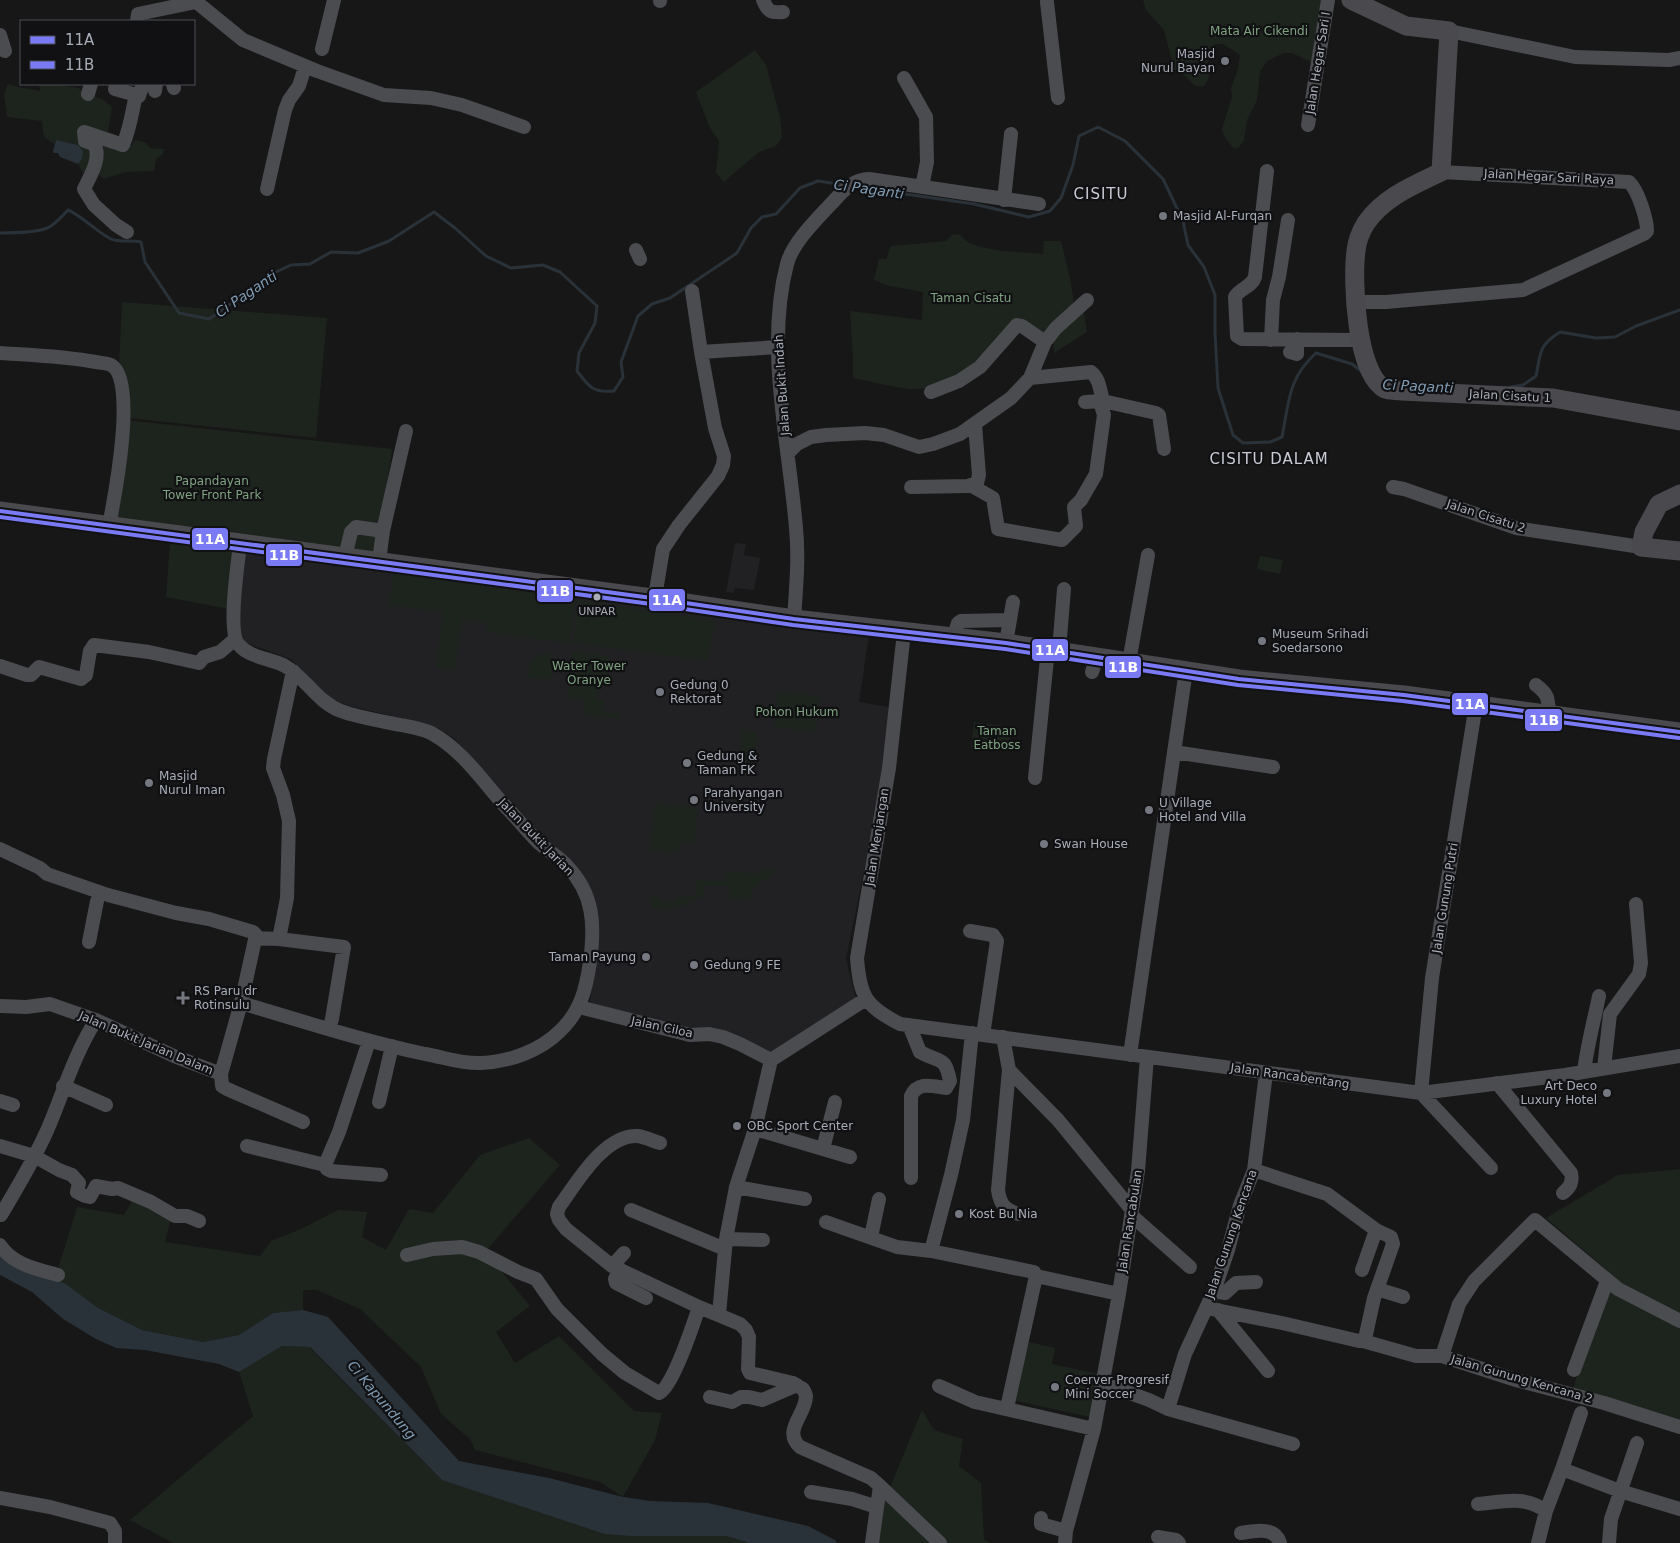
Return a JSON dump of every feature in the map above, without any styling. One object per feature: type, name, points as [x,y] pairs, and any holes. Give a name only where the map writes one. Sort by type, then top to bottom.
[{"type":"main road","points":[[1351,0],[1406,26],[1449,31],[1441,172]]},
{"type":"main road","name":"Jalan Cisatu 1","points":[[1441,172],[1385,202],[1366,224],[1356,250],[1356,302],[1360,340],[1371,370],[1382,386],[1553,398],[1680,421]]},
{"type":"main road","points":[[1680,494],[1659,504],[1644,532],[1640,547],[1680,551]]},
{"type":"main road","points":[[0,511],[652,598],[794,619],[1006,642],[1053,649],[1095,664],[1129,662],[1239,678],[1476,704],[1680,732]]},
{"type":"street","points":[[322,49],[334,0]]},
{"type":"street","points":[[763,0],[767,10],[770,12],[783,12]]},
{"type":"street","name":"Jalan Hegar Sari I","points":[[1308,125],[1328,0]]},
{"type":"street","points":[[137,20],[138,14],[195,1],[243,40],[373,93],[384,96],[431,98],[462,104],[524,128]]},
{"type":"street","points":[[1047,2],[1058,98]]},
{"type":"street","points":[[1449,31],[1575,57],[1669,60],[1680,58]]},
{"type":"street","points":[[0,34],[4,51]]},
{"type":"street","points":[[267,189],[285,110],[306,67]]},
{"type":"street","points":[[904,78],[926,117],[927,162],[922,187]]},
{"type":"street","points":[[116,85],[115,89],[142,88],[124,145],[84,132],[85,141],[94,144],[96,149],[93,169],[84,189],[94,204],[126,232]]},
{"type":"street","points":[[1004,200],[1011,134]]},
{"type":"street","points":[[1267,170],[1255,277],[1251,285],[1238,292],[1235,297],[1236,334],[1238,338],[1360,340]]},
{"type":"street","name":"Jalan Hegar Sari Raya","points":[[1356,302],[1386,302],[1523,290],[1647,231],[1646,218],[1634,187],[1629,182],[1441,172]]},
{"type":"street","name":"Jalan Bukit Indah","points":[[794,619],[797,543],[782,406],[778,347],[782,293],[790,255],[816,220],[851,185],[868,180],[1039,204]]},
{"type":"street","points":[[1271,340],[1273,300],[1279,277],[1288,220]]},
{"type":"street","points":[[652,598],[656,590],[663,549],[679,525],[718,476],[723,465],[724,456],[715,428],[692,291]]},
{"type":"street","points":[[788,453],[798,444],[811,437],[848,433],[884,435],[919,447],[960,434],[1011,398],[1030,378],[1045,342],[1056,328],[1087,300]]},
{"type":"street","points":[[931,392],[959,381],[980,367],[1017,325],[1022,326],[1045,342]]},
{"type":"street","points":[[1290,352],[1297,354],[1297,340]]},
{"type":"street","points":[[701,352],[778,347]]},
{"type":"street","points":[[0,353],[75,358],[111,365],[117,372],[121,385],[124,426],[122,450],[109,526]]},
{"type":"street","points":[[911,487],[972,486],[993,498],[998,529],[1062,540],[1076,526],[1074,507],[1081,500],[1096,474],[1104,415],[1099,383],[1091,372],[1030,378]]},
{"type":"street","points":[[1085,402],[1102,403],[1156,413],[1159,415],[1164,449]]},
{"type":"street","points":[[972,486],[977,483],[979,475],[974,425]]},
{"type":"street","points":[[379,561],[383,531],[406,431]]},
{"type":"street","name":"Jalan Cisatu 2","points":[[1393,486],[1516,528],[1640,547]]},
{"type":"street","points":[[345,557],[351,532],[356,527],[383,531]]},
{"type":"street","points":[[0,666],[27,675],[31,675],[39,667],[80,679],[86,675],[90,651],[94,645],[149,652],[199,663],[204,657],[220,652],[234,640],[235,592],[240,544]]},
{"type":"street","points":[[1129,662],[1148,555]]},
{"type":"street","points":[[1035,778],[1053,649],[1064,589]]},
{"type":"street","points":[[1006,642],[1013,602]]},
{"type":"street","points":[[954,636],[958,623],[961,621],[1010,620]]},
{"type":"street","name":"Jalan Menjangan","points":[[866,999],[859,980],[857,958],[887,776],[904,632]]},
{"type":"street","name":"Jalan Bukit Jarian","points":[[234,640],[241,648],[252,654],[283,665],[293,671],[314,692],[334,707],[358,715],[429,732],[445,742],[479,775],[542,845],[567,866],[584,890],[592,913],[592,951],[588,976],[579,1006],[563,1028],[552,1038],[526,1054],[505,1060],[481,1063],[468,1062],[392,1046],[241,1003]]},
{"type":"street","points":[[1130,1055],[1186,670]]},
{"type":"street","points":[[279,939],[287,898],[289,821],[283,795],[273,768],[278,736],[293,671]]},
{"type":"street","points":[[1536,684],[1546,692],[1549,714]]},
{"type":"street","name":"Jalan Gunung Putri","points":[[1421,1093],[1432,978],[1476,704]]},
{"type":"street","points":[[1174,752],[1273,767]]},
{"type":"street","points":[[0,849],[32,864],[47,874],[108,895],[234,926],[253,932],[256,938],[344,947],[329,1029]]},
{"type":"street","points":[[88,942],[97,901]]},
{"type":"street","points":[[1604,1068],[1610,1014],[1639,974],[1641,963],[1636,904]]},
{"type":"street","points":[[931,1251],[951,1175],[977,1034],[998,943],[997,938],[993,935],[970,931]]},
{"type":"street","name":"Jalan Bukit Jarian Dalam","points":[[0,1006],[26,1007],[50,1004],[96,1020],[174,1056],[221,1074],[241,1003],[256,938]]},
{"type":"street","points":[[1584,1072],[1588,1042],[1599,996]]},
{"type":"street","points":[[719,1314],[726,1244],[736,1186],[754,1129],[771,1060],[866,999],[874,1010],[905,1024],[920,1052],[944,1063],[948,1067],[950,1080],[946,1088],[923,1085],[916,1087],[911,1096],[911,1178]]},
{"type":"street","name":"Jalan Ciloa","points":[[579,1006],[690,1035],[709,1034],[723,1037],[771,1060]]},
{"type":"street","points":[[1,1215],[34,1156],[64,1086],[96,1020]]},
{"type":"street","name":"Jalan Rancabentang","points":[[905,1024],[1421,1093],[1584,1072],[1680,1056]]},
{"type":"street","points":[[1002,1037],[1009,1070],[998,1190],[1002,1206],[1018,1214]]},
{"type":"street","points":[[325,1165],[339,1132],[370,1041]]},
{"type":"street","points":[[379,1102],[392,1046]]},
{"type":"street","name":"Jalan Rancabulan","points":[[1065,1537],[1094,1429],[1119,1294],[1138,1172],[1147,1057]]},
{"type":"street","points":[[1009,1070],[1058,1120],[1132,1212],[1190,1267]]},
{"type":"street","name":"Jalan Gunung Kencana","points":[[1168,1409],[1184,1354],[1212,1309],[1214,1291],[1228,1250],[1240,1205],[1254,1170],[1266,1073]]},
{"type":"street","points":[[221,1074],[222,1086],[226,1089],[303,1122]]},
{"type":"street","points":[[1497,1083],[1571,1173],[1573,1180],[1570,1188],[1563,1193]]},
{"type":"street","points":[[64,1086],[106,1105]]},
{"type":"street","points":[[1421,1093],[1491,1168]]},
{"type":"street","points":[[823,1149],[835,1102]]},
{"type":"street","points":[[754,1129],[850,1158]]},
{"type":"street","points":[[660,1143],[638,1136],[610,1145],[596,1157],[559,1207],[557,1214],[559,1220],[566,1229],[616,1267],[699,1307],[740,1324],[746,1330],[749,1337],[748,1369],[750,1373],[803,1389],[806,1397],[792,1434],[794,1442],[800,1447],[871,1478],[940,1543]]},
{"type":"street","points":[[0,1146],[34,1156],[75,1177],[79,1183],[77,1192],[85,1196],[90,1197],[96,1186],[112,1189],[118,1188],[151,1202],[175,1216],[187,1216],[199,1220]]},
{"type":"street","points":[[247,1146],[325,1165],[331,1171],[381,1175]]},
{"type":"street","points":[[1254,1170],[1327,1194],[1376,1230],[1393,1239],[1363,1341]]},
{"type":"street","points":[[736,1186],[805,1200]]},
{"type":"street","points":[[870,1237],[879,1199]]},
{"type":"street","points":[[631,1210],[726,1244],[763,1240]]},
{"type":"street","points":[[1442,1356],[1459,1304],[1474,1281],[1535,1220],[1618,1290],[1680,1321]]},
{"type":"street","points":[[826,1222],[897,1247],[931,1251],[1034,1272],[1036,1276],[1119,1294]]},
{"type":"street","points":[[1362,1270],[1376,1230]]},
{"type":"street","points":[[0,1245],[4,1251],[25,1266],[58,1276]]},
{"type":"street","points":[[407,1255],[462,1247],[479,1252],[536,1279],[557,1309],[602,1354],[625,1373],[659,1393],[666,1389],[684,1351],[699,1307]]},
{"type":"street","points":[[624,1253],[616,1267],[616,1283],[646,1298]]},
{"type":"street","points":[[1007,1408],[1036,1276]]},
{"type":"street","points":[[1214,1291],[1225,1293],[1236,1283],[1256,1282]]},
{"type":"street","points":[[1574,1370],[1607,1282]]},
{"type":"street","points":[[1377,1289],[1403,1297]]},
{"type":"street","points":[[1212,1309],[1268,1370]]},
{"type":"street","name":"Jalan Gunung Kencana 2","points":[[1212,1309],[1363,1341],[1416,1356],[1442,1356],[1516,1380],[1604,1403],[1680,1427]]},
{"type":"street","points":[[1102,1383],[1168,1409],[1293,1444]]},
{"type":"street","points":[[710,1397],[732,1402],[741,1397],[762,1400],[797,1386]]},
{"type":"street","points":[[939,1386],[975,1402],[1094,1429]]},
{"type":"street","points":[[1538,1543],[1546,1511],[1581,1413]]},
{"type":"street","points":[[1609,1543],[1610,1519],[1637,1442]]},
{"type":"street","points":[[1562,1470],[1620,1491],[1680,1509]]},
{"type":"street","points":[[872,1543],[880,1486]]},
{"type":"street","points":[[811,1492],[852,1499],[877,1507]]},
{"type":"street","points":[[0,1498],[50,1507],[110,1523],[115,1530],[115,1543]]},
{"type":"street","points":[[1478,1504],[1528,1501],[1537,1504],[1546,1511]]},
{"type":"street","points":[[1041,1518],[1041,1524],[1065,1537]]},
{"type":"street","points":[[1241,1533],[1264,1530],[1275,1535],[1280,1543]]},
{"type":"street","points":[[1158,1538],[1176,1540],[1179,1543]]},
{"type":"shaded area","points":[[735,543],[746,544],[744,555],[760,558],[754,590],[735,588],[733,593],[726,592]]},
{"type":"shaded area","name":"Parahyangan University","points":[[242,546],[869,635],[859,702],[889,707],[879,798],[846,959],[857,1003],[769,1054],[598,1008],[590,1002],[597,943],[571,866],[511,803],[455,739],[441,730],[419,722],[350,706],[332,699],[317,688],[291,659],[241,641],[235,634]]},
{"type":"green space","name":"Mata Air Cikendi","points":[[1143,0],[1325,0],[1313,63],[1292,53],[1284,53],[1267,61],[1260,72],[1257,100],[1247,120],[1244,141],[1238,148],[1233,148],[1224,136],[1222,129],[1232,97],[1231,88],[1237,72],[1240,55],[1223,44],[1215,44],[1208,63],[1209,78],[1204,86],[1195,86],[1174,69],[1164,30],[1146,10]]},
{"type":"green space","points":[[755,50],[766,65],[780,117],[782,137],[776,146],[759,152],[724,182],[716,173],[719,141],[710,128],[696,92]]},
{"type":"green space","points":[[8,84],[40,91],[39,85],[62,85],[78,88],[105,101],[112,107],[108,132],[111,139],[131,146],[135,140],[142,141],[150,148],[164,149],[163,154],[156,159],[154,171],[125,172],[104,179],[99,175],[91,179],[82,171],[78,164],[82,159],[78,145],[56,140],[54,144],[44,137],[42,121],[7,117],[4,94]]},
{"type":"green space","name":"Taman Cisatu","points":[[953,234],[961,235],[966,241],[975,245],[1011,252],[1043,254],[1044,241],[1061,241],[1075,309],[1045,338],[1027,324],[972,367],[940,384],[909,389],[853,378],[850,311],[922,320],[923,292],[889,286],[874,280],[879,259],[886,259],[891,246],[946,241]]},
{"type":"green space","points":[[122,302],[327,318],[316,438],[128,418],[119,365]]},
{"type":"green space","points":[[1084,312],[1087,332],[1054,353],[1053,338]]},
{"type":"green space","name":"Papandayan Tower Front Park","points":[[126,420],[392,449],[376,558],[237,541],[229,609],[166,597],[171,530],[114,523]]},
{"type":"green space","points":[[1260,556],[1283,560],[1280,574],[1257,569]]},
{"type":"green space","points":[[393,573],[576,599],[570,643],[486,632],[487,623],[462,619],[455,670],[436,667],[443,612],[389,605]]},
{"type":"green space","points":[[578,600],[715,621],[708,661],[573,643]]},
{"type":"green space","name":"Water Tower Oranye","points":[[572,651],[609,656],[606,681],[595,698],[604,701],[603,711],[619,714],[619,719],[584,715],[583,700],[568,698]]},
{"type":"green space","points":[[548,653],[553,659],[551,679],[528,678],[531,660],[541,654]]},
{"type":"green space","name":"Pohon Hukum","points":[[778,691],[820,696],[816,732],[774,727]]},
{"type":"green space","name":"Taman Eatboss","points":[[974,722],[1011,727],[1008,751],[971,747]]},
{"type":"green space","points":[[742,730],[757,732],[753,774],[738,772]]},
{"type":"green space","points":[[734,788],[742,790],[740,803],[733,803]]},
{"type":"green space","points":[[655,803],[698,808],[694,844],[679,843],[678,853],[650,850]]},
{"type":"green space","points":[[766,869],[774,869],[774,873],[754,888],[750,900],[729,899],[730,886],[704,886],[703,896],[690,903],[666,909],[651,908],[653,894],[659,894],[658,900],[674,902],[674,898],[695,896],[696,880],[725,880],[728,871],[758,874]]},
{"type":"green space","points":[[529,1138],[560,1165],[485,1252],[530,1306],[496,1332],[515,1363],[559,1336],[634,1411],[662,1413],[655,1440],[623,1497],[600,1482],[475,1450],[470,1439],[441,1414],[421,1367],[360,1309],[317,1290],[303,1290],[303,1310],[273,1313],[239,1335],[203,1342],[142,1330],[97,1308],[66,1284],[27,1269],[29,1263],[58,1269],[77,1207],[124,1215],[135,1197],[173,1212],[165,1242],[260,1256],[271,1241],[301,1229],[338,1210],[367,1212],[362,1237],[386,1250],[409,1209],[433,1213],[480,1155]]},
{"type":"green space","points":[[1680,1169],[1680,1422],[1573,1389],[1608,1271],[1546,1218],[1618,1175]]},
{"type":"green space","name":"Coerver Progresif Mini Soccer","points":[[1024,1341],[1055,1348],[1052,1364],[1099,1374],[1090,1417],[1011,1400]]},
{"type":"green space","points":[[282,1346],[309,1347],[442,1480],[632,1536],[726,1536],[750,1543],[173,1543],[130,1520],[253,1416],[239,1372]]},
{"type":"green space","points":[[922,1410],[934,1430],[963,1439],[959,1466],[981,1483],[984,1540],[991,1543],[867,1543]]},
{"type":"water","points":[[56,140],[78,145],[83,151],[82,159],[78,164],[60,157],[58,153],[54,153]]},
{"type":"water","name":"Ci Kapundung","points":[[0,1250],[27,1269],[66,1284],[98,1308],[142,1330],[203,1342],[239,1335],[273,1313],[303,1310],[328,1317],[459,1461],[549,1478],[623,1497],[650,1501],[708,1503],[808,1526],[835,1540],[837,1543],[750,1543],[726,1536],[632,1536],[605,1534],[442,1480],[310,1347],[282,1346],[239,1372],[219,1364],[145,1350],[116,1348],[96,1339],[63,1319],[32,1292],[0,1275]]},
{"type":"waterway","name":"Ci Paganti","points":[[857,187],[974,204],[1029,217],[1050,211],[1061,198],[1073,165],[1079,136],[1098,127],[1125,141],[1163,179],[1183,221],[1188,245],[1204,267],[1215,295],[1218,388],[1233,435],[1243,443],[1270,442],[1282,437],[1288,402],[1295,381],[1307,362],[1316,353],[1352,364],[1361,371]]},
{"type":"waterway","name":"Ci Paganti","points":[[0,233],[42,230],[56,223],[68,210],[110,239],[141,242],[145,262],[179,313],[209,319],[242,296],[263,278],[291,265],[310,264],[331,252],[358,253],[389,241],[434,212],[486,256],[511,268],[543,265],[560,272],[597,306],[595,323],[579,353],[577,371],[592,388],[601,391],[614,391],[623,377],[621,362],[638,316],[652,304],[670,298],[737,253],[751,228],[762,217],[776,214],[800,188],[818,181],[844,185]]},
{"type":"waterway","name":"Ci Paganti","points":[[1511,387],[1523,385],[1536,376],[1540,355],[1544,346],[1560,332],[1596,338],[1615,337],[1636,326],[1680,310]]},
{"type":"transit line","name":"11A","points":[[0,511],[652,598],[794,619],[1006,643],[1239,679],[1404,695],[1680,732]]},
{"type":"transit line","name":"11B","points":[[0,517],[651,604],[793,625],[1005,649],[1238,685],[1403,701],[1679,738]]},
{"type":"place","name":"Masjid Nurul Bayan","points":[[1225,61]]},
{"type":"place","name":"Masjid Al-Furqan","points":[[1163,216]]},
{"type":"place","name":"UNPAR","points":[[597,597]]},
{"type":"place","name":"Museum Srihadi Soedarsono","points":[[1262,641]]},
{"type":"place","name":"Gedung 0 Rektorat","points":[[660,692]]},
{"type":"place","name":"Gedung & Taman FK","points":[[687,763]]},
{"type":"place","name":"Masjid Nurul Iman","points":[[149,783]]},
{"type":"place","name":"Parahyangan University","points":[[694,800]]},
{"type":"place","name":"U Village Hotel and Villa","points":[[1149,810]]},
{"type":"place","name":"Swan House","points":[[1044,844]]},
{"type":"place","name":"Taman Payung","points":[[646,957]]},
{"type":"place","name":"Gedung 9 FE","points":[[694,965]]},
{"type":"place","name":"RS Paru dr Rotinsulu","points":[[183,998]]},
{"type":"place","name":"Art Deco Luxury Hotel","points":[[1607,1093]]},
{"type":"place","name":"OBC Sport Center","points":[[737,1126]]},
{"type":"place","name":"Kost Bu Nia","points":[[959,1214]]},
{"type":"place","name":"Coerver Progresif Mini Soccer","points":[[1055,1387]]},
{"type":"district","name":"CISITU","points":[[1101,194]]},
{"type":"district","name":"CISITU DALAM","points":[[1269,459]]}]
